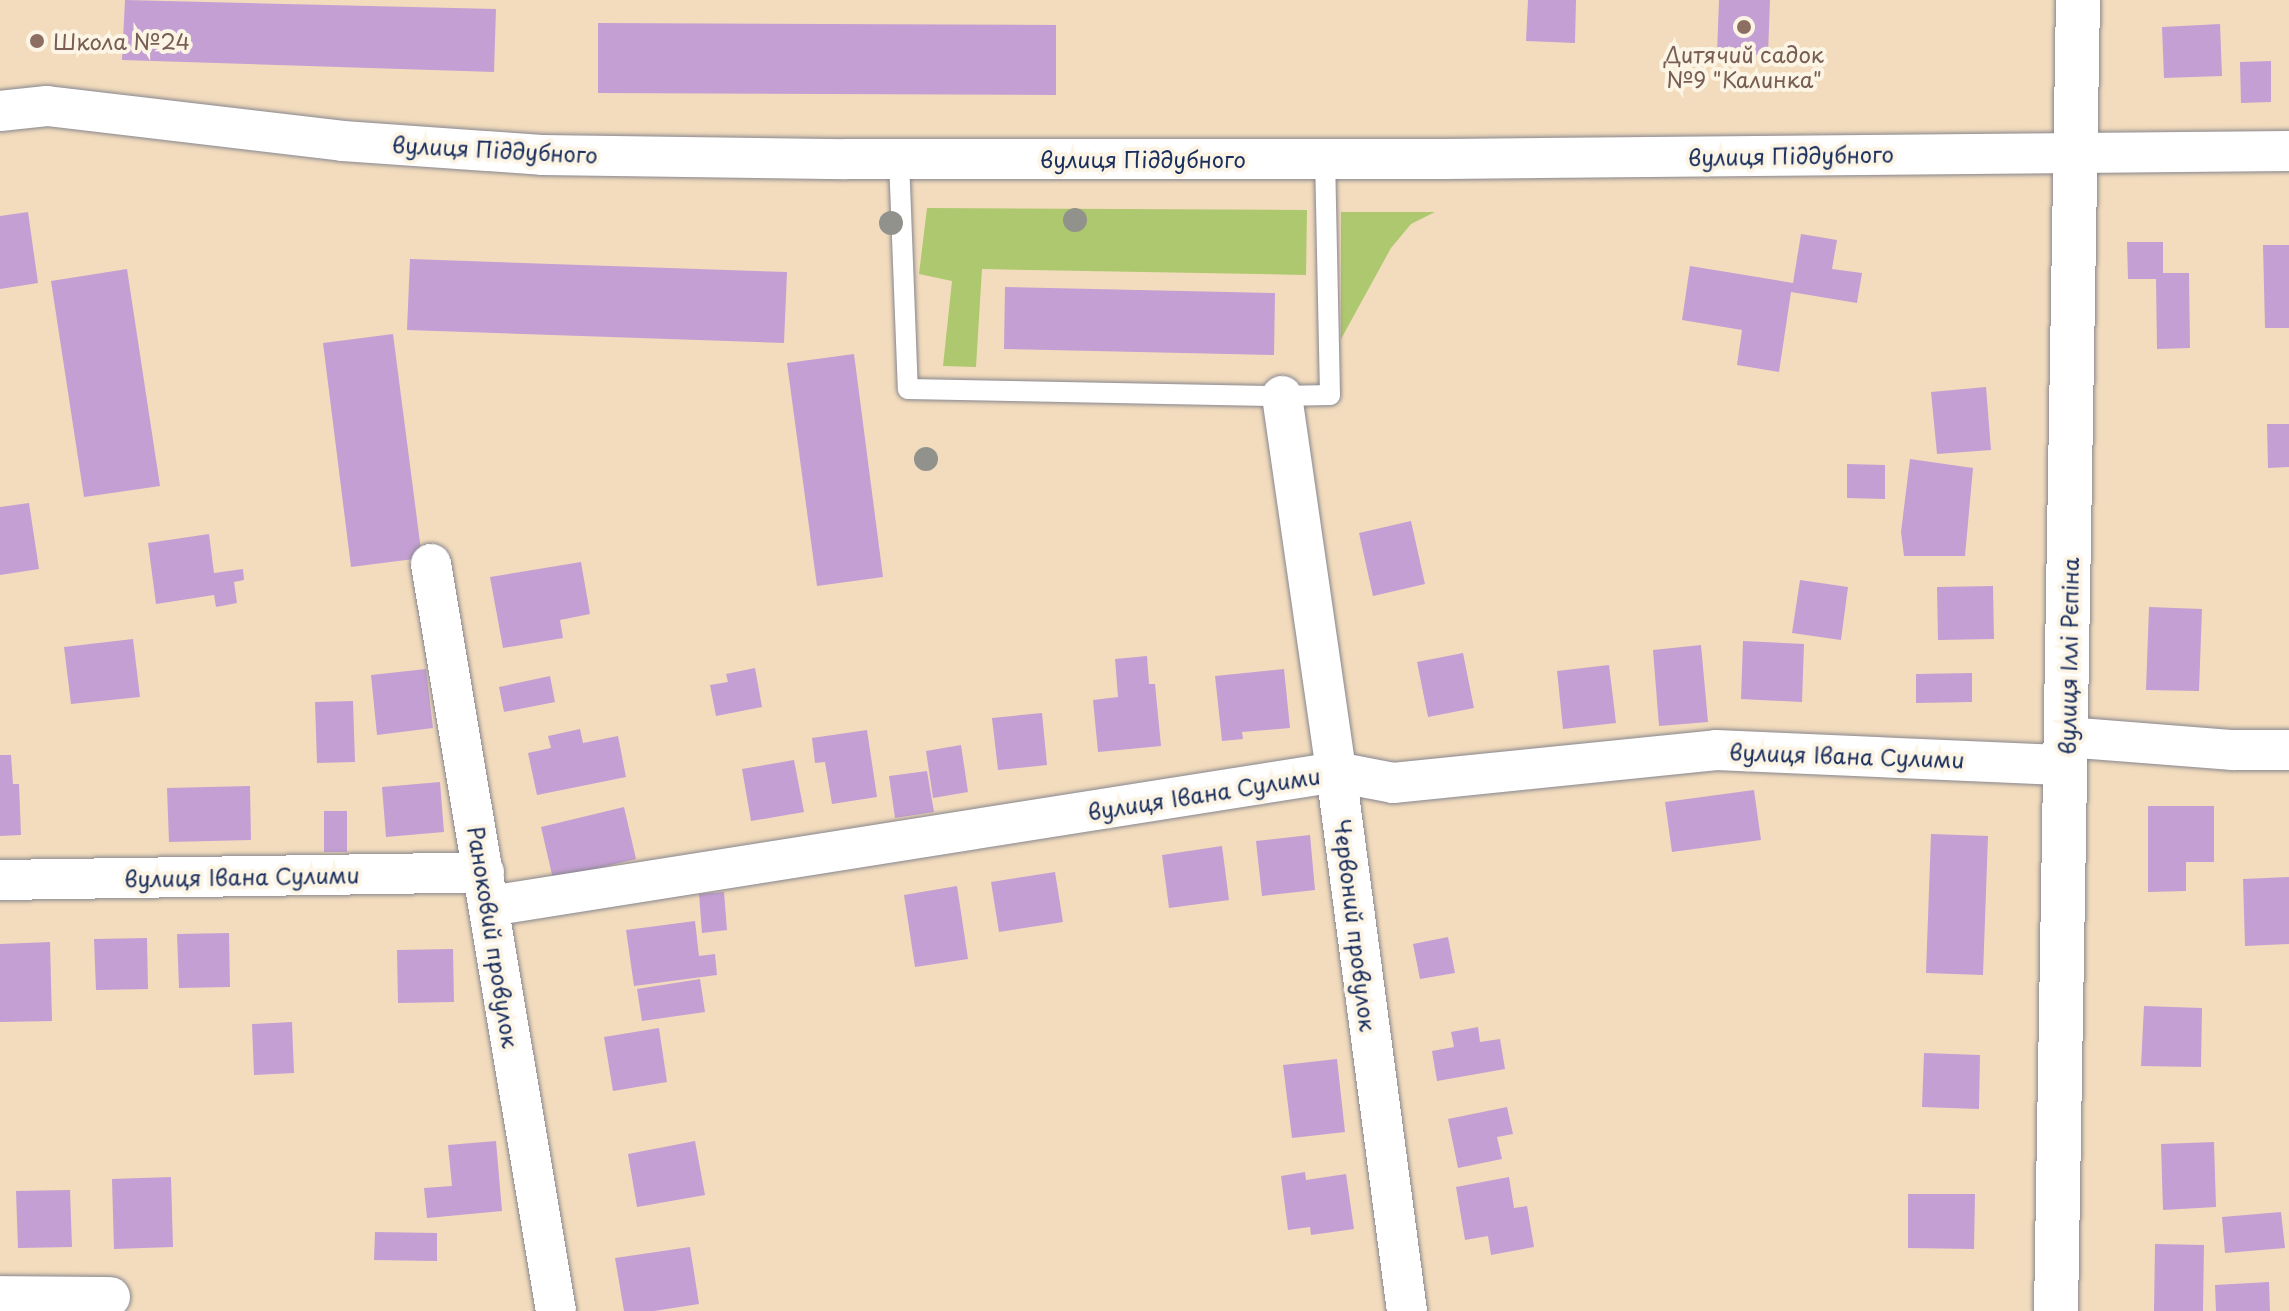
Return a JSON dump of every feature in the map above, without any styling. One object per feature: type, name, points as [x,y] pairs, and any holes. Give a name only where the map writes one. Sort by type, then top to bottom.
[{"type":"street","name":"вулиця Іллі Рєпіна","points":[[2056,1311],[2078,0]]},
{"type":"street","name":"вулиця Піддубного","points":[[0,111],[47,106],[343,141],[542,155],[1325,159],[2289,151]]},
{"type":"street","name":"Червоний провулок","points":[[1282,396],[1336,772],[1407,1311]]},
{"type":"street","name":"Раноковий провулок","points":[[431,564],[556,1311]]},
{"type":"street","name":"вулиця Івана Сулими","points":[[0,880],[487,889],[1336,772],[1393,783],[1716,750],[2289,750]]},
{"type":"street","points":[[0,1296],[110,1297]]},
{"type":"lane","points":[[899,159],[908,389],[1282,396],[1330,395],[1325,159]]},
{"type":"green space","points":[[927,208],[1307,210],[1306,275],[982,269],[976,367],[943,366],[952,281],[919,274]]},
{"type":"green space","points":[[1341,212],[1435,212],[1411,224],[1391,248],[1341,339]]},
{"type":"building","points":[[125,0],[496,9],[494,72],[122,60]]},
{"type":"building","points":[[1528,0],[1576,0],[1575,43],[1526,41]]},
{"type":"building","name":"Дитячий садок №9 \"Калинка\"","points":[[1719,0],[1770,0],[1768,55],[1717,54]]},
{"type":"building","points":[[598,23],[1056,25],[1056,95],[598,93]]},
{"type":"building","points":[[2220,24],[2222,76],[2164,78],[2162,27]]},
{"type":"building","points":[[2271,61],[2271,102],[2241,103],[2240,62]]},
{"type":"building","points":[[28,212],[38,283],[0,289],[0,216]]},
{"type":"building","points":[[1801,234],[1837,240],[1832,269],[1862,273],[1857,303],[1791,292],[1779,372],[1737,365],[1742,330],[1682,320],[1690,266],[1793,283]]},
{"type":"building","points":[[2127,242],[2163,242],[2163,273],[2189,273],[2190,348],[2157,349],[2156,279],[2128,279]]},
{"type":"building","points":[[2263,245],[2289,245],[2289,328],[2265,328]]},
{"type":"building","points":[[410,259],[787,272],[784,343],[407,330]]},
{"type":"building","points":[[127,269],[160,486],[84,497],[51,281]]},
{"type":"building","points":[[1005,287],[1275,293],[1274,355],[1004,349]]},
{"type":"building","points":[[393,334],[422,558],[351,567],[323,343]]},
{"type":"building","points":[[854,354],[883,577],[817,586],[787,363]]},
{"type":"building","points":[[1986,387],[1991,450],[1937,454],[1931,392]]},
{"type":"building","points":[[2267,424],[2289,424],[2289,467],[2268,468]]},
{"type":"building","points":[[1910,459],[1973,468],[1965,556],[1904,556],[1901,532]]},
{"type":"building","points":[[1847,464],[1885,465],[1885,499],[1847,498]]},
{"type":"building","points":[[29,503],[39,569],[0,575],[0,507]]},
{"type":"building","points":[[1411,521],[1425,584],[1373,596],[1359,533]]},
{"type":"building","points":[[209,534],[214,573],[243,569],[244,580],[234,582],[237,603],[216,607],[214,595],[156,604],[148,543]]},
{"type":"building","points":[[581,562],[590,614],[560,620],[563,638],[503,648],[490,577]]},
{"type":"building","points":[[1800,580],[1848,587],[1841,640],[1792,633]]},
{"type":"building","points":[[1993,586],[1994,639],[1938,640],[1937,587]]},
{"type":"building","points":[[2149,607],[2202,609],[2199,691],[2146,690]]},
{"type":"building","points":[[133,639],[140,697],[71,704],[64,647]]},
{"type":"building","points":[[1743,641],[1804,644],[1802,702],[1741,699]]},
{"type":"building","points":[[1701,645],[1708,722],[1659,726],[1653,650]]},
{"type":"building","points":[[1463,653],[1474,708],[1428,717],[1417,662]]},
{"type":"building","points":[[1147,656],[1149,684],[1155,684],[1161,746],[1098,752],[1093,700],[1118,697],[1115,659]]},
{"type":"building","points":[[1609,665],[1616,723],[1563,729],[1557,671]]},
{"type":"building","points":[[755,668],[762,707],[716,716],[710,685],[728,682],[726,674]]},
{"type":"building","points":[[426,669],[433,728],[377,735],[371,675]]},
{"type":"building","points":[[1284,669],[1290,728],[1242,732],[1243,739],[1222,741],[1215,676]]},
{"type":"building","points":[[1972,673],[1972,702],[1916,703],[1916,674]]},
{"type":"building","points":[[550,676],[555,702],[504,712],[499,687]]},
{"type":"building","points":[[353,701],[355,762],[317,763],[315,702]]},
{"type":"building","points":[[1042,713],[1047,765],[998,770],[992,718]]},
{"type":"building","points":[[580,729],[583,743],[618,736],[626,777],[537,795],[528,753],[551,748],[548,736]]},
{"type":"building","points":[[867,730],[877,797],[832,804],[825,762],[815,763],[812,738]]},
{"type":"building","points":[[961,745],[968,792],[933,798],[926,751]]},
{"type":"building","points":[[0,755],[11,755],[13,784],[19,784],[21,835],[0,836]]},
{"type":"building","points":[[794,760],[804,812],[751,821],[742,769]]},
{"type":"building","points":[[927,771],[934,812],[895,818],[889,776]]},
{"type":"building","points":[[440,782],[444,832],[386,837],[382,787]]},
{"type":"building","points":[[250,786],[251,840],[169,842],[167,788]]},
{"type":"building","points":[[1754,790],[1761,840],[1672,852],[1665,802]]},
{"type":"building","points":[[2148,806],[2214,806],[2214,862],[2186,862],[2186,891],[2148,892]]},
{"type":"building","points":[[624,807],[636,859],[553,879],[541,827]]},
{"type":"building","points":[[324,811],[347,811],[347,852],[324,852]]},
{"type":"building","points":[[1931,834],[1988,836],[1983,975],[1926,973]]},
{"type":"building","points":[[1310,835],[1315,890],[1262,896],[1256,841]]},
{"type":"building","points":[[1222,846],[1229,900],[1169,908],[1162,855]]},
{"type":"building","points":[[1055,872],[1063,922],[999,932],[991,882]]},
{"type":"building","points":[[2289,877],[2289,944],[2245,946],[2243,879]]},
{"type":"building","points":[[957,886],[968,959],[915,967],[904,895]]},
{"type":"building","points":[[724,892],[727,930],[702,933],[699,894]]},
{"type":"building","points":[[695,921],[699,956],[715,954],[717,975],[634,986],[626,930]]},
{"type":"building","points":[[229,933],[230,987],[179,988],[177,934]]},
{"type":"building","points":[[1448,937],[1455,973],[1420,979],[1413,944]]},
{"type":"building","points":[[147,938],[148,989],[96,990],[94,939]]},
{"type":"building","points":[[50,942],[52,1021],[0,1022],[0,944]]},
{"type":"building","points":[[453,949],[454,1002],[398,1003],[397,950]]},
{"type":"building","points":[[700,979],[705,1012],[642,1021],[637,989]]},
{"type":"building","points":[[2144,1006],[2202,1008],[2201,1067],[2141,1066]]},
{"type":"building","points":[[292,1022],[294,1073],[254,1075],[252,1024]]},
{"type":"building","points":[[1478,1027],[1480,1042],[1500,1039],[1505,1069],[1437,1081],[1432,1051],[1454,1047],[1451,1032]]},
{"type":"building","points":[[659,1028],[667,1082],[613,1091],[604,1037]]},
{"type":"building","points":[[1924,1053],[1980,1055],[1979,1109],[1922,1107]]},
{"type":"building","points":[[1337,1059],[1345,1132],[1292,1138],[1283,1065]]},
{"type":"building","points":[[1507,1107],[1513,1134],[1497,1137],[1502,1159],[1458,1168],[1448,1119]]},
{"type":"building","points":[[496,1141],[502,1211],[427,1218],[424,1188],[452,1186],[448,1145]]},
{"type":"building","points":[[695,1141],[705,1195],[637,1207],[628,1154]]},
{"type":"building","points":[[2214,1142],[2216,1207],[2163,1210],[2161,1144]]},
{"type":"building","points":[[1305,1172],[1306,1180],[1346,1174],[1354,1229],[1311,1235],[1310,1227],[1288,1230],[1281,1176]]},
{"type":"building","points":[[171,1177],[173,1247],[114,1249],[112,1179]]},
{"type":"building","points":[[1509,1177],[1514,1208],[1527,1206],[1534,1247],[1491,1255],[1488,1236],[1465,1240],[1456,1187]]},
{"type":"building","points":[[70,1190],[72,1247],[18,1248],[16,1191]]},
{"type":"building","points":[[1908,1194],[1975,1194],[1974,1249],[1908,1248]]},
{"type":"building","points":[[2281,1212],[2285,1248],[2225,1253],[2222,1217]]},
{"type":"building","points":[[375,1232],[437,1233],[437,1261],[374,1260]]},
{"type":"building","points":[[2155,1244],[2204,1245],[2203,1311],[2154,1311]]},
{"type":"building","points":[[690,1247],[699,1304],[654,1311],[624,1311],[615,1258]]},
{"type":"building","points":[[2269,1282],[2270,1311],[2216,1311],[2215,1285]]},
{"type":"place","name":"Дитячий садок №9 \"Калинка\"","points":[[1744,27]]},
{"type":"place","name":"Школа №24","points":[[37,41]]}]
